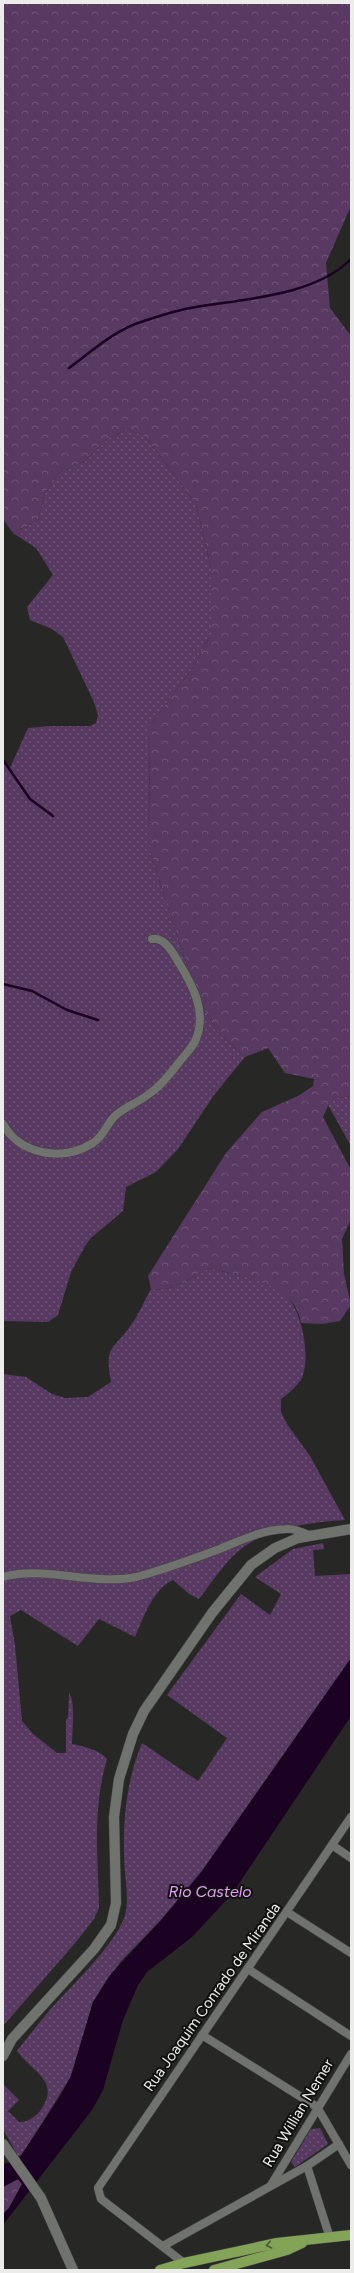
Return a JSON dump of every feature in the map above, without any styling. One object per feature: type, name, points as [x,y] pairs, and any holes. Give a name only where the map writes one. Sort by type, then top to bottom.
[{"type":"main road","points":[[160,2270],[184,2263],[281,2243],[351,2235]]},
{"type":"main road","points":[[214,2270],[287,2250],[308,2241]]},
{"type":"street","points":[[3,1124],[12,1137],[22,1145],[31,1149],[57,1153],[78,1150],[93,1142],[105,1133],[115,1115],[150,1094],[196,1041],[199,1030],[200,1014],[198,999],[191,983],[171,950],[162,941],[152,939]]},
{"type":"street","points":[[3,1577],[17,1572],[65,1577],[110,1579],[134,1577],[176,1565],[257,1533],[287,1528],[309,1534]]},
{"type":"street","points":[[3,2056],[12,2039],[94,1949],[110,1925],[116,1903],[114,1817],[119,1779],[133,1734],[144,1711],[176,1663],[241,1576],[255,1562],[275,1548],[309,1534],[351,1529]]},
{"type":"street","name":"Rua Joaquim Conrado de Miranda","points":[[163,2246],[101,2199],[98,2193],[98,2188],[351,1817]]},
{"type":"street","points":[[332,1846],[351,1858]]},
{"type":"street","points":[[287,1912],[351,1953]]},
{"type":"street","points":[[248,1969],[351,2036]]},
{"type":"street","points":[[202,2035],[317,2107],[351,2165]]},
{"type":"street","points":[[3,2044],[12,2039]]},
{"type":"street","name":"Rua Willian Nemer","points":[[270,2186],[317,2107],[351,2054]]},
{"type":"street","points":[[4,2144],[41,2198],[73,2270]]},
{"type":"street","points":[[184,2263],[163,2246],[307,2166],[339,2144]]},
{"type":"street","points":[[307,2166],[330,2238]]},
{"type":"green space","points":[[3,3],[351,3],[351,206],[326,263],[330,308],[351,336],[351,1096],[331,1099],[323,1117],[351,1170],[351,1219],[342,1239],[344,1274],[351,1305],[340,1321],[322,1324],[301,1323],[297,1309],[289,1299],[278,1290],[250,1278],[209,1268],[188,1280],[166,1289],[151,1289],[148,1276],[226,1153],[262,1112],[298,1096],[313,1086],[314,1079],[285,1073],[268,1048],[245,1057],[217,1032],[203,1006],[184,957],[150,851],[149,727],[194,666],[211,634],[211,568],[196,504],[145,436],[127,429],[109,438],[86,460],[59,473],[45,493],[38,520],[13,533],[3,519]]},
{"type":"green space","points":[[127,429],[145,436],[196,504],[211,568],[211,634],[194,666],[149,727],[150,851],[184,957],[203,1006],[217,1032],[245,1057],[214,1095],[178,1149],[156,1172],[126,1187],[123,1211],[91,1238],[71,1272],[58,1315],[48,1322],[3,1321],[3,763],[10,768],[28,728],[50,726],[90,726],[96,723],[98,715],[94,702],[63,637],[52,629],[30,620],[27,607],[53,575],[36,548],[13,533],[38,520],[45,493],[59,473],[86,460],[109,438]]},
{"type":"green space","points":[[351,1096],[351,1146],[328,1105],[331,1099]]},
{"type":"green space","points":[[209,1268],[247,1277],[274,1287],[289,1299],[295,1308],[300,1320],[305,1346],[304,1371],[299,1383],[281,1399],[281,1412],[287,1424],[310,1456],[345,1520],[307,1524],[280,1530],[256,1540],[245,1546],[232,1557],[199,1599],[189,1594],[173,1580],[159,1590],[154,1597],[145,1613],[135,1637],[99,1619],[78,1646],[21,1610],[10,1616],[15,1645],[22,1721],[33,1734],[57,1753],[66,1753],[66,1720],[68,1717],[69,1693],[73,1710],[72,1744],[96,1751],[107,1759],[102,1778],[98,1815],[97,1852],[99,1908],[94,1919],[76,1942],[3,2026],[3,1374],[26,1377],[52,1394],[65,1398],[88,1397],[111,1382],[109,1361],[112,1349],[134,1321],[151,1289],[166,1289],[188,1280]]},
{"type":"green space","points":[[323,1543],[324,1549],[313,1550],[315,1576],[351,1574],[351,1658],[202,1871],[162,1919],[121,1961],[93,2002],[71,2076],[22,2155],[18,2156],[3,2129],[3,2084],[19,2100],[8,2111],[19,2122],[31,2119],[40,2111],[46,2101],[48,2092],[46,2084],[37,2071],[17,2051],[49,2011],[105,1949],[115,1936],[122,1923],[127,1904],[124,1856],[125,1813],[129,1784],[142,1743],[198,1781],[227,1738],[167,1695],[241,1594],[270,1615],[281,1594],[255,1577],[293,1549]]},
{"type":"green space","points":[[320,2128],[328,2144],[295,2167],[291,2162],[311,2129]]},
{"type":"green space","points":[[18,2179],[22,2184],[9,2208],[3,2214],[3,2187]]},
{"type":"water","name":"Rio Castelo","points":[[351,1658],[351,1716],[232,1894],[192,1937],[147,1972],[138,1985],[123,2020],[103,2090],[92,2110],[3,2225],[3,2214],[9,2208],[22,2184],[18,2179],[3,2187],[3,2164],[18,2160],[59,2098],[71,2076],[93,2002],[110,1975],[162,1919],[202,1871]]},
{"type":"waterway","points":[[69,368],[114,335],[134,325],[185,309],[273,295],[295,289],[316,282],[335,272],[351,259]]},
{"type":"waterway","points":[[3,760],[30,799],[53,816]]},
{"type":"waterway","points":[[3,984],[32,991],[67,1010],[98,1020]]}]
